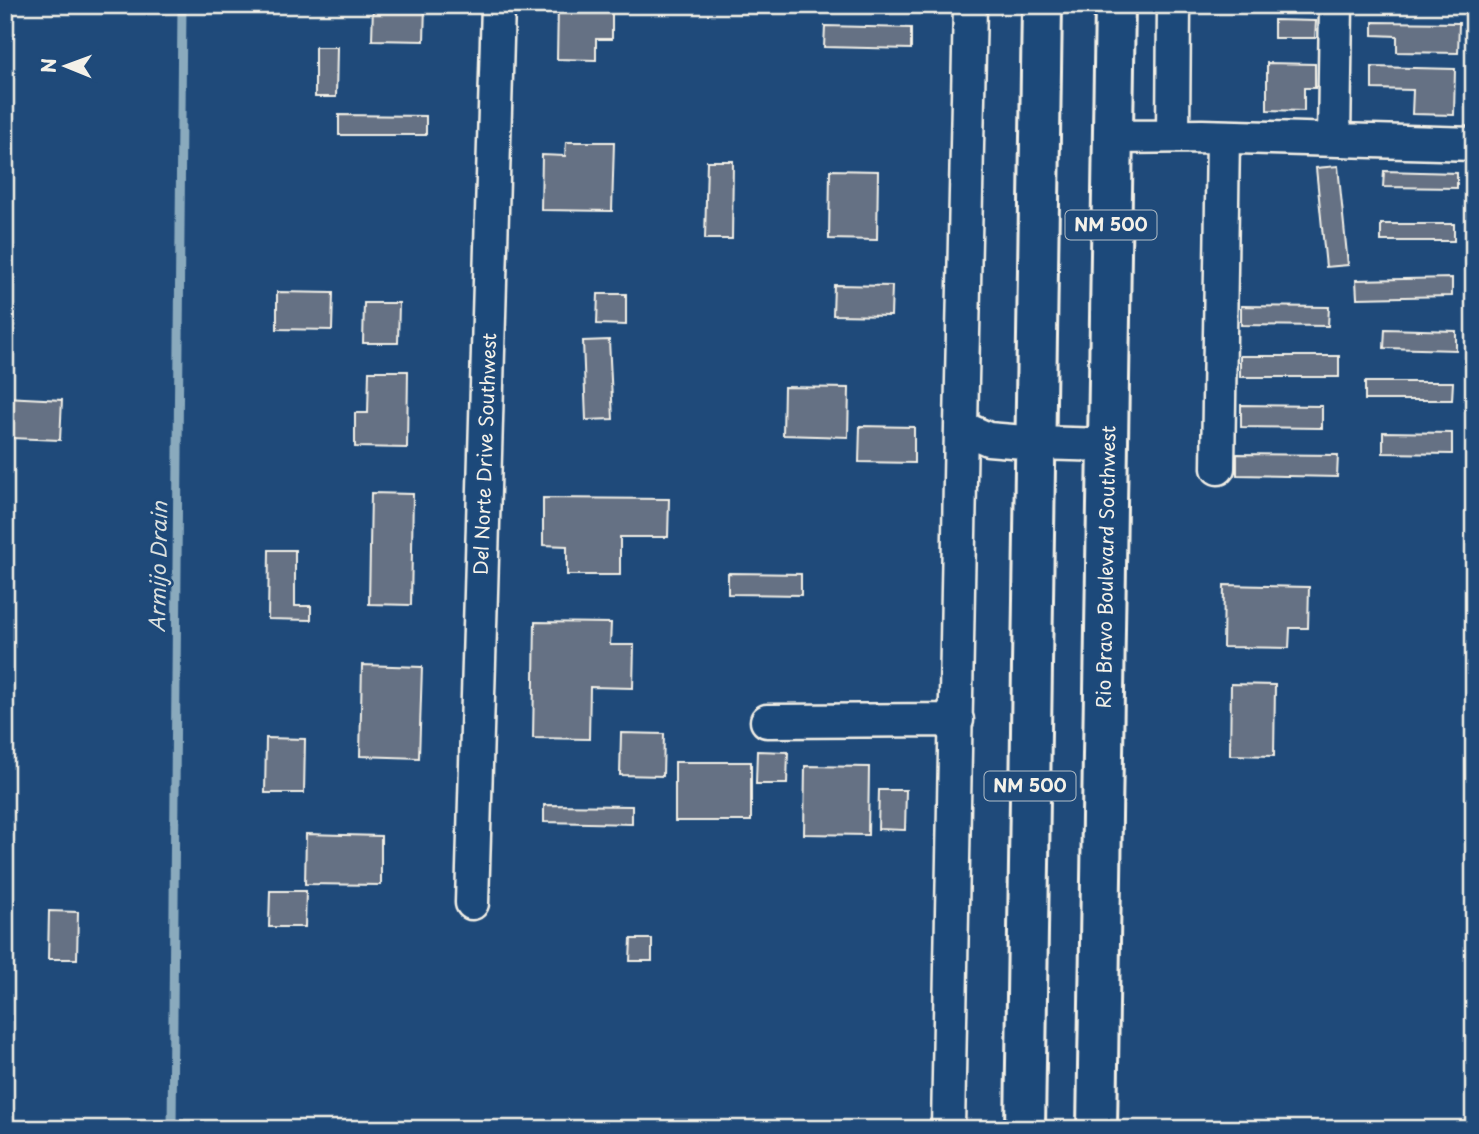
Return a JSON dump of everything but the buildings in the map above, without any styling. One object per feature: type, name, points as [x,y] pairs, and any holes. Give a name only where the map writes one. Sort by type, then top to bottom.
[{"type":"main road","name":"NM 500","points":[[1025,1129],[1042,5]]},
{"type":"main road","name":"Rio Bravo Boulevard Southwest","points":[[1097,1129],[1115,5]]},
{"type":"street","name":"Del Norte Drive Southwest","points":[[472,903],[498,5]]},
{"type":"street","points":[[948,1129],[970,5]]},
{"type":"street","points":[[1173,136],[1174,5]]},
{"type":"street","points":[[1334,141],[1336,5]]},
{"type":"street","points":[[1113,137],[1173,136],[1474,144]]},
{"type":"street","points":[[1218,468],[1223,137]]},
{"type":"street","points":[[961,427],[988,439],[1108,444]]},
{"type":"street","points":[[767,721],[957,720]]},
{"type":"waterway","name":"Armijo Drain","points":[[172,1129],[182,5]]}]
